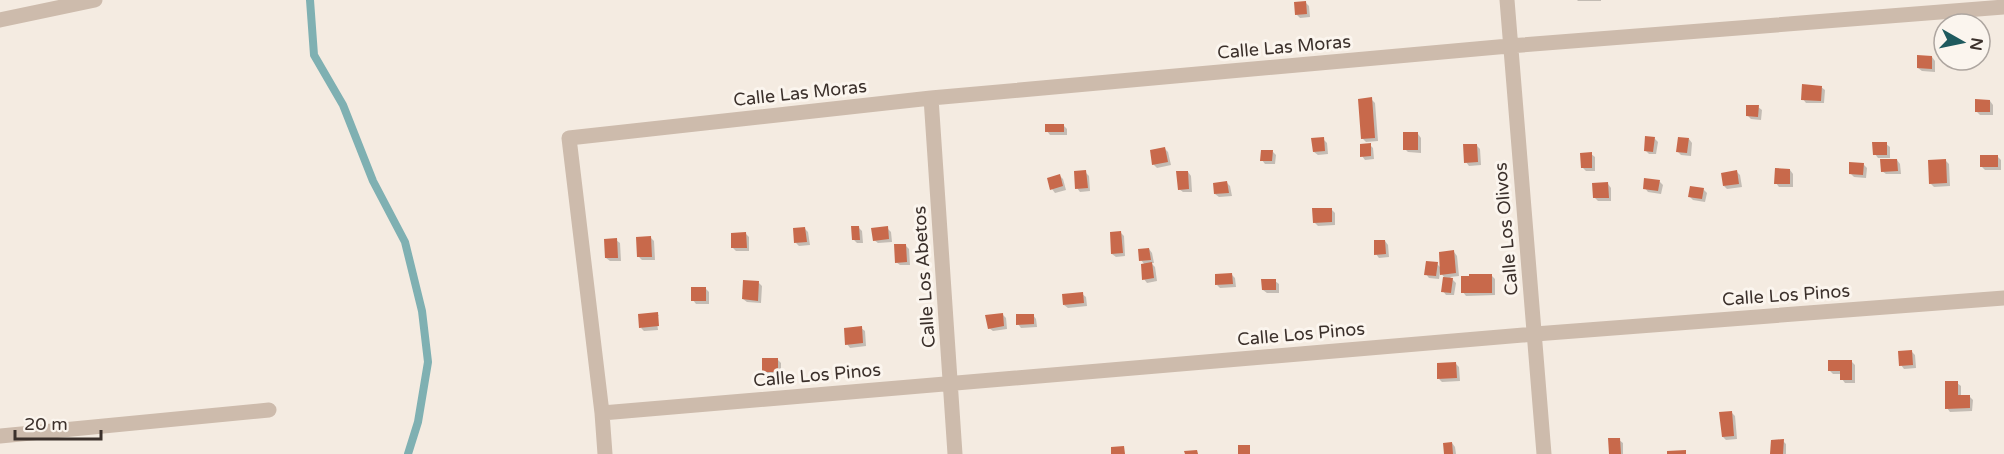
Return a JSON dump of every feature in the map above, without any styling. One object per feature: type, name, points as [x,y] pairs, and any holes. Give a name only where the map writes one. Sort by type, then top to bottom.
[{"type":"street","points":[[0,21],[95,0]]},
{"type":"street","name":"Calle Los Olivos","points":[[1507,0],[1544,454]]},
{"type":"street","name":"Calle Las Moras","points":[[602,413],[569,138],[931,98],[1509,46],[2004,7]]},
{"type":"street","name":"Calle Los Abetos","points":[[931,98],[955,454]]},
{"type":"street","name":"Calle Los Pinos","points":[[602,413],[1535,334],[2004,298]]},
{"type":"street","points":[[0,436],[269,410]]},
{"type":"street","points":[[602,413],[604,454]]},
{"type":"building","points":[[1306,1],[1307,14],[1295,15],[1294,2]]},
{"type":"building","points":[[1917,55],[1932,56],[1932,69],[1917,68]]},
{"type":"building","points":[[1802,84],[1822,86],[1821,101],[1801,100]]},
{"type":"building","points":[[1372,97],[1375,138],[1361,139],[1358,99]]},
{"type":"building","points":[[1975,99],[1990,100],[1990,112],[1975,112]]},
{"type":"building","points":[[1746,105],[1759,105],[1758,117],[1746,116]]},
{"type":"building","points":[[1045,124],[1064,124],[1064,132],[1045,132]]},
{"type":"building","points":[[1403,132],[1418,132],[1418,150],[1403,150]]},
{"type":"building","points":[[1645,136],[1655,137],[1653,152],[1644,151]]},
{"type":"building","points":[[1324,137],[1325,151],[1313,152],[1311,138]]},
{"type":"building","points":[[1678,137],[1689,138],[1687,153],[1676,152]]},
{"type":"building","points":[[1872,142],[1887,142],[1887,155],[1873,155]]},
{"type":"building","points":[[1371,143],[1371,156],[1360,157],[1360,144]]},
{"type":"building","points":[[1463,144],[1477,144],[1478,162],[1464,163]]},
{"type":"building","points":[[1165,147],[1168,162],[1152,165],[1150,150]]},
{"type":"building","points":[[1261,150],[1273,150],[1272,161],[1260,161]]},
{"type":"building","points":[[1592,152],[1592,168],[1581,168],[1580,153]]},
{"type":"building","points":[[1980,155],[1998,155],[1998,167],[1980,167]]},
{"type":"building","points":[[1880,159],[1897,159],[1898,171],[1881,172]]},
{"type":"building","points":[[1946,159],[1947,183],[1929,184],[1928,160]]},
{"type":"building","points":[[1849,162],[1864,163],[1863,175],[1849,174]]},
{"type":"building","points":[[1775,168],[1790,169],[1790,184],[1774,184]]},
{"type":"building","points":[[1086,170],[1088,188],[1075,189],[1074,171]]},
{"type":"building","points":[[1737,170],[1739,184],[1723,186],[1721,173]]},
{"type":"building","points":[[1176,171],[1188,171],[1189,189],[1178,190]]},
{"type":"building","points":[[1060,174],[1063,186],[1050,190],[1047,178]]},
{"type":"building","points":[[1644,178],[1660,180],[1658,191],[1643,189]]},
{"type":"building","points":[[1227,181],[1229,193],[1214,194],[1213,183]]},
{"type":"building","points":[[1608,182],[1609,198],[1593,198],[1592,183]]},
{"type":"building","points":[[1690,186],[1704,188],[1702,199],[1688,197]]},
{"type":"building","points":[[1312,208],[1332,208],[1332,222],[1313,223]]},
{"type":"building","points":[[851,226],[859,226],[860,240],[852,240]]},
{"type":"building","points":[[888,226],[889,239],[873,241],[871,228]]},
{"type":"building","points":[[805,227],[807,242],[794,243],[793,228]]},
{"type":"building","points":[[1121,231],[1123,253],[1111,254],[1110,232]]},
{"type":"building","points":[[746,232],[747,248],[731,248],[731,233]]},
{"type":"building","points":[[651,236],[652,257],[637,257],[636,237]]},
{"type":"building","points":[[617,238],[618,258],[605,258],[604,239]]},
{"type":"building","points":[[1374,240],[1385,240],[1386,254],[1374,255]]},
{"type":"building","points":[[894,244],[906,244],[907,262],[895,263]]},
{"type":"building","points":[[1149,248],[1151,260],[1139,261],[1138,249]]},
{"type":"building","points":[[1454,250],[1456,273],[1440,275],[1439,252]]},
{"type":"building","points":[[1426,261],[1438,262],[1436,276],[1424,275]]},
{"type":"building","points":[[1152,262],[1154,278],[1142,280],[1141,264]]},
{"type":"building","points":[[1232,273],[1233,284],[1215,285],[1215,274]]},
{"type":"building","points":[[1469,274],[1492,274],[1492,293],[1461,293],[1461,276],[1469,276]]},
{"type":"building","points":[[1443,277],[1453,278],[1451,293],[1441,292]]},
{"type":"building","points":[[1261,279],[1276,279],[1276,290],[1262,290]]},
{"type":"building","points":[[743,280],[759,281],[758,301],[742,299]]},
{"type":"building","points":[[691,287],[706,287],[706,301],[691,301]]},
{"type":"building","points":[[1083,292],[1084,303],[1063,305],[1062,294]]},
{"type":"building","points":[[658,312],[659,326],[639,328],[638,314]]},
{"type":"building","points":[[1003,313],[1004,326],[988,329],[985,315]]},
{"type":"building","points":[[1016,314],[1034,314],[1034,324],[1016,325]]},
{"type":"building","points":[[862,326],[863,343],[845,345],[844,328]]},
{"type":"building","points":[[1912,350],[1913,365],[1899,366],[1898,351]]},
{"type":"building","points":[[762,358],[778,358],[778,372],[762,372]]},
{"type":"building","points":[[1828,360],[1852,360],[1852,380],[1840,380],[1840,371],[1828,371]]},
{"type":"building","points":[[1456,362],[1457,378],[1437,379],[1437,363]]},
{"type":"building","points":[[1945,381],[1958,381],[1958,395],[1970,395],[1970,408],[1945,409]]},
{"type":"building","points":[[1732,411],[1734,436],[1722,437],[1719,412]]},
{"type":"building","points":[[1608,438],[1620,438],[1621,454],[1609,454]]},
{"type":"building","points":[[1784,439],[1783,454],[1770,454],[1771,440]]},
{"type":"building","points":[[1452,442],[1453,454],[1444,454],[1443,443]]},
{"type":"building","points":[[1238,445],[1250,445],[1250,454],[1238,454]]},
{"type":"building","points":[[1124,446],[1125,454],[1111,454],[1111,447]]},
{"type":"building","points":[[1197,450],[1198,454],[1185,454],[1184,451]]},
{"type":"building","points":[[1686,450],[1686,454],[1667,454],[1667,451]]},
{"type":"waterway","points":[[310,0],[314,55],[343,105],[373,181],[405,242],[422,311],[428,362],[418,422],[408,454]]}]
